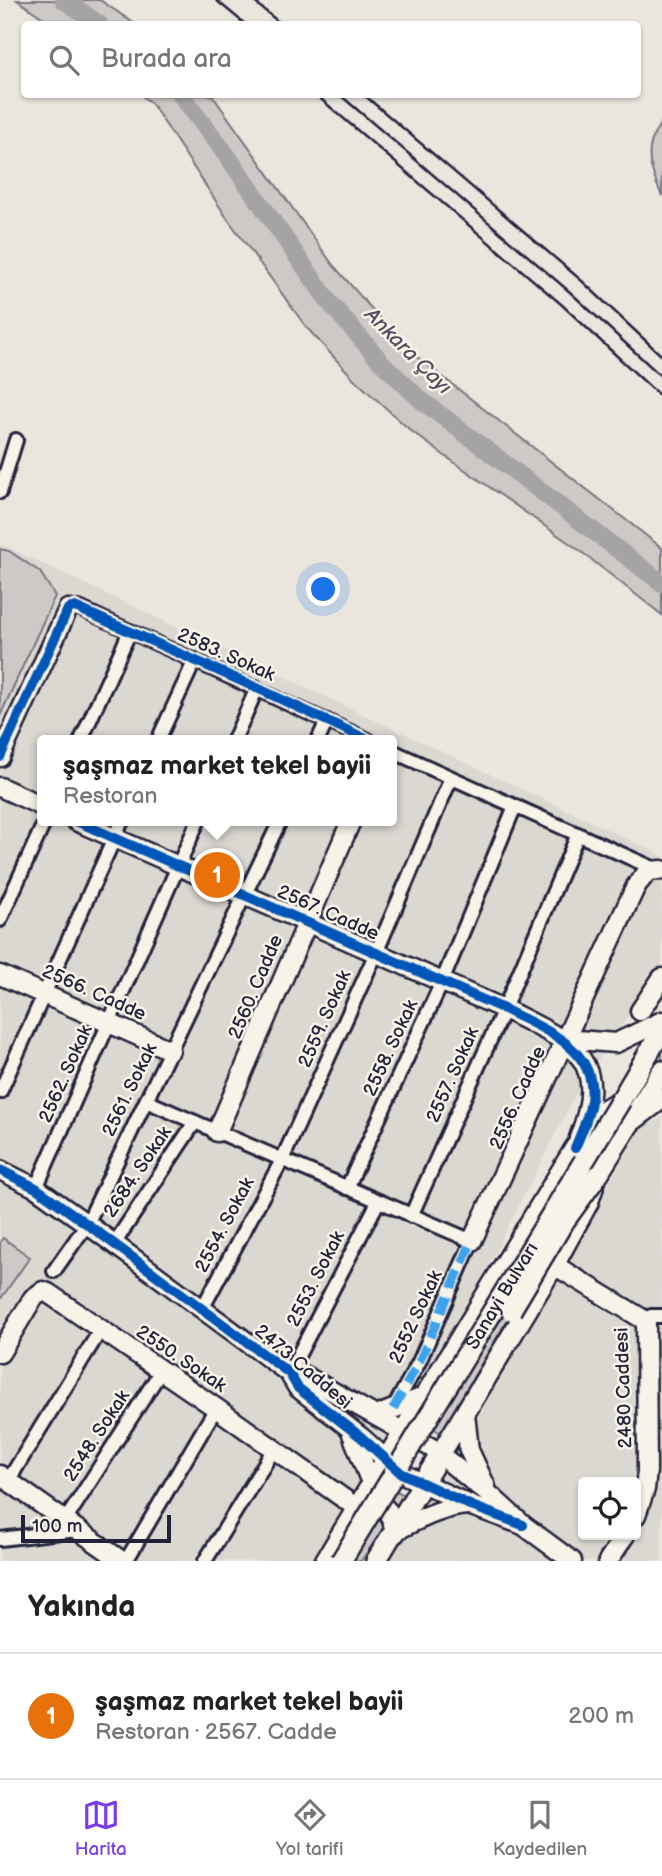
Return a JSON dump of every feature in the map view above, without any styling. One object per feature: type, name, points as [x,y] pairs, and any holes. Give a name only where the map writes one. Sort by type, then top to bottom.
[{"type":"main road","name":"Sanayi Bulvarı","points":[[341,1561],[662,1030]]},
{"type":"main road","name":"Sanayi Bulvarı","points":[[356,1561],[563,1223],[597,1176],[662,1071]]},
{"type":"main road","points":[[325,1561],[575,1148],[604,1110],[621,1100]]},
{"type":"main road","points":[[376,1561],[396,1532],[554,1265],[588,1203],[597,1176]]},
{"type":"main road","points":[[425,1394],[430,1409],[440,1417],[450,1419],[466,1412]]},
{"type":"main road","points":[[357,1508],[371,1503],[382,1507],[394,1520],[396,1532]]},
{"type":"street","points":[[0,492],[16,440]]},
{"type":"street","name":"2583. Sokak","points":[[68,609],[79,608],[357,735]]},
{"type":"street","points":[[0,757],[68,609]]},
{"type":"street","points":[[83,735],[130,631]]},
{"type":"street","points":[[160,735],[195,660]]},
{"type":"street","points":[[236,735],[257,688]]},
{"type":"street","points":[[320,735],[327,721]]},
{"type":"street","points":[[397,753],[659,869]]},
{"type":"street","name":"2559. Sokak","points":[[282,1160],[376,953],[451,778]]},
{"type":"street","points":[[0,787],[37,804]]},
{"type":"street","name":"2558. Sokak","points":[[347,1188],[442,982],[515,806]]},
{"type":"street","points":[[0,920],[42,826]]},
{"type":"street","name":"2567. Cadde","points":[[87,826],[503,1009],[564,1039]]},
{"type":"street","points":[[0,1092],[120,826]]},
{"type":"street","name":"2562. Sokak","points":[[36,1188],[196,826]]},
{"type":"street","name":"2561. Sokak","points":[[54,1271],[87,1224],[278,826]]},
{"type":"street","name":"2560. Cadde","points":[[217,1132],[349,826]]},
{"type":"street","name":"2557. Sokak","points":[[411,1216],[578,834]]},
{"type":"street","name":"2556. Cadde","points":[[472,1241],[636,886],[648,871],[659,869]]},
{"type":"street","name":"2566. Cadde","points":[[0,975],[170,1049]]},
{"type":"street","points":[[640,1011],[662,978]]},
{"type":"street","points":[[564,1039],[616,1043],[662,1021]]},
{"type":"street","points":[[564,1039],[586,1070],[591,1092],[586,1119],[575,1148]]},
{"type":"street","points":[[631,1123],[662,1099]]},
{"type":"street","points":[[146,1101],[472,1241]]},
{"type":"street","name":"2684. Sokak","points":[[114,1244],[194,1122]]},
{"type":"street","name":"2554. Sokak","points":[[202,1309],[282,1160]]},
{"type":"street","name":"2473 Caddesi","points":[[0,1170],[36,1188],[289,1373],[298,1388],[401,1474],[468,1505],[523,1525]]},
{"type":"street","name":"2553. Sokak","points":[[289,1373],[378,1202]]},
{"type":"street","name":"2552 Sokak","points":[[393,1409],[419,1362],[472,1241]]},
{"type":"street","name":"2480 Caddesi","points":[[554,1265],[654,1318],[648,1471],[641,1501]]},
{"type":"street","name":"2550. Sokak","points":[[0,1353],[33,1298],[43,1291],[216,1408],[357,1508]]},
{"type":"street","points":[[101,1329],[4,1478],[71,1526],[124,1561],[216,1408]]},
{"type":"street","name":"2548. Sokak","points":[[71,1526],[161,1371]]},
{"type":"street","name":"2473 Caddesi","points":[[289,1373],[309,1378],[403,1430],[441,1455],[523,1525],[572,1561]]},
{"type":"street","points":[[376,1416],[425,1394]]},
{"type":"street","points":[[466,1412],[473,1464],[491,1496]]},
{"type":"street","points":[[349,1428],[370,1483]]},
{"type":"street","points":[[205,1561],[274,1449]]},
{"type":"street","points":[[396,1532],[444,1509],[468,1505]]},
{"type":"street","points":[[0,1539],[71,1526]]},
{"type":"street","points":[[608,1561],[622,1540]]},
{"type":"shaded area","points":[[17,0],[100,0],[131,21],[48,21]]},
{"type":"shaded area","points":[[145,98],[214,98],[333,265],[408,350],[662,548],[662,615],[579,550],[410,430],[355,380],[307,328],[227,218],[152,104]]},
{"type":"shaded area","points":[[662,121],[662,196],[651,167],[650,149]]},
{"type":"shaded area","points":[[0,545],[662,855],[662,965],[579,1088],[403,1432],[331,1561],[0,1561]]},
{"type":"shaded area","points":[[0,549],[9,551],[40,572],[55,596],[0,716]]},
{"type":"shaded area","points":[[662,1044],[662,1059],[473,1378],[447,1437],[430,1426],[463,1381]]},
{"type":"shaded area","points":[[662,1118],[662,1561],[384,1561],[480,1414],[641,1127]]},
{"type":"shaded area","points":[[3,1238],[30,1257],[0,1300],[0,1242]]},
{"type":"shaded area","points":[[391,1488],[406,1496],[361,1561],[350,1561]]},
{"type":"waterway","name":"Ankara Çayı","points":[[64,0],[95,21]]},
{"type":"waterway","name":"Ankara Çayı","points":[[183,98],[226,154],[329,302],[383,364],[421,400],[662,583]]},
{"type":"railway","points":[[216,0],[241,21]]},
{"type":"railway","points":[[252,0],[277,21]]},
{"type":"railway","points":[[320,98],[561,304],[662,398]]},
{"type":"railway","points":[[344,98],[571,293],[662,377]]},
{"type":"railway","points":[[368,98],[582,281],[662,356]]},
{"type":"marked path","points":[[393,1409],[419,1362],[472,1241]]},
{"type":"cycle path","points":[[0,757],[68,609],[75,607],[357,735]]},
{"type":"cycle path","points":[[87,826],[504,1009],[564,1042],[577,1053],[591,1082],[590,1107],[575,1148]]},
{"type":"cycle path","points":[[0,1170],[36,1188],[289,1373],[298,1388],[361,1437],[401,1473],[474,1507],[523,1525]]},
{"type":"place","name":"şaşmaz market tekel bayii","points":[[217,875]]}]
